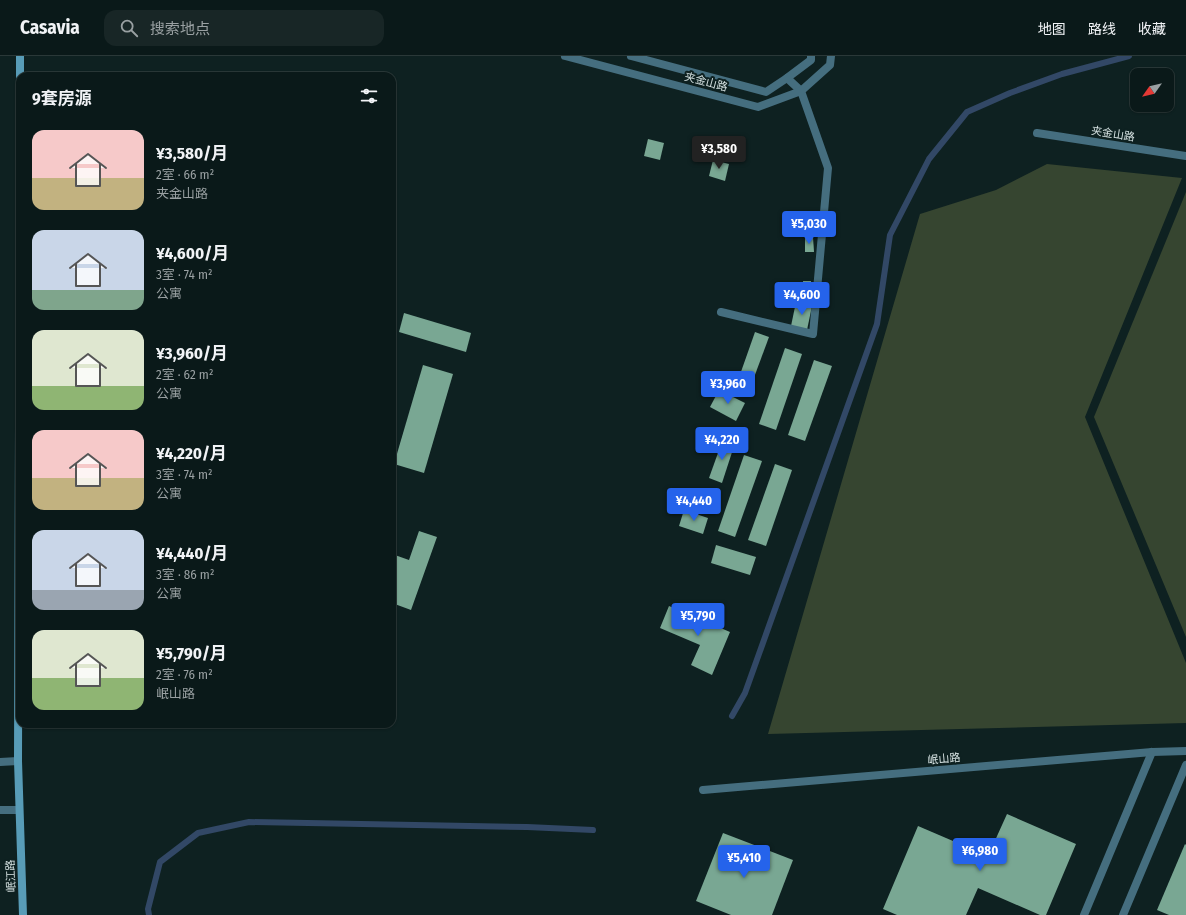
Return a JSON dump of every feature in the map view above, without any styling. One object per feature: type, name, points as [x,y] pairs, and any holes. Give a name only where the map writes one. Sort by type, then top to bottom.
[{"type":"main road","points":[[20,56],[20,72]]},
{"type":"main road","name":"岷江路","points":[[18,728],[23,915]]},
{"type":"street","name":"夹金山路","points":[[566,56],[758,107],[802,91],[830,60]]},
{"type":"street","name":"夹金山路","points":[[631,56],[766,92],[787,78]]},
{"type":"street","points":[[721,312],[813,334],[828,168],[802,91],[787,78],[811,60],[811,56]]},
{"type":"street","name":"夹金山路","points":[[1037,133],[1186,156]]},
{"type":"street","name":"岷山路","points":[[703,790],[1152,752],[1186,751]]},
{"type":"street","points":[[1084,915],[1152,752]]},
{"type":"street","points":[[0,762],[18,761]]},
{"type":"street","points":[[1123,915],[1186,765]]},
{"type":"street","points":[[0,810],[20,810]]},
{"type":"green space","points":[[1047,164],[1182,178],[1085,417],[1186,663],[1186,723],[768,734],[920,214],[996,190]]},
{"type":"green space","points":[[1186,192],[1186,637],[1094,417]]},
{"type":"building","points":[[648,139],[664,143],[660,160],[644,156]]},
{"type":"building","points":[[713,160],[729,164],[725,181],[709,176]]},
{"type":"building","points":[[813,237],[814,252],[805,252],[805,238]]},
{"type":"building","points":[[803,281],[811,281],[812,295],[804,296]]},
{"type":"building","points":[[796,302],[812,306],[807,330],[791,326]]},
{"type":"building","points":[[404,313],[471,333],[466,352],[399,332]]},
{"type":"building","points":[[755,332],[769,337],[749,391],[736,386]]},
{"type":"building","points":[[785,348],[802,354],[776,430],[759,424]]},
{"type":"building","points":[[814,360],[832,366],[805,441],[788,435]]},
{"type":"building","points":[[423,365],[453,374],[424,473],[396,465],[396,457]]},
{"type":"building","points":[[719,390],[745,403],[736,421],[710,407]]},
{"type":"building","points":[[723,439],[735,443],[722,483],[709,478]]},
{"type":"building","points":[[744,455],[762,461],[735,537],[718,531]]},
{"type":"building","points":[[775,464],[792,470],[766,546],[748,540]]},
{"type":"building","points":[[696,489],[715,495],[710,510],[692,504]]},
{"type":"building","points":[[684,510],[708,518],[703,534],[679,526]]},
{"type":"building","points":[[419,531],[437,537],[411,610],[396,604],[396,555],[409,560]]},
{"type":"building","points":[[716,545],[756,557],[750,575],[711,563]]},
{"type":"building","points":[[669,606],[730,632],[712,675],[691,665],[700,645],[660,628]]},
{"type":"building","points":[[1007,814],[1076,844],[1046,915],[1040,915],[978,888],[966,915],[897,915],[883,909],[918,826],[988,856]]},
{"type":"building","points":[[723,833],[793,860],[772,915],[731,915],[696,901]]},
{"type":"building","points":[[1185,844],[1186,915],[1169,915],[1157,910]]},
{"type":"waterway","points":[[732,716],[745,693],[877,324],[890,235],[929,159],[967,112],[1010,93],[1062,74],[1129,56]]},
{"type":"waterway","points":[[149,915],[148,909],[160,862],[198,833],[249,822],[527,827],[593,830]]}]
